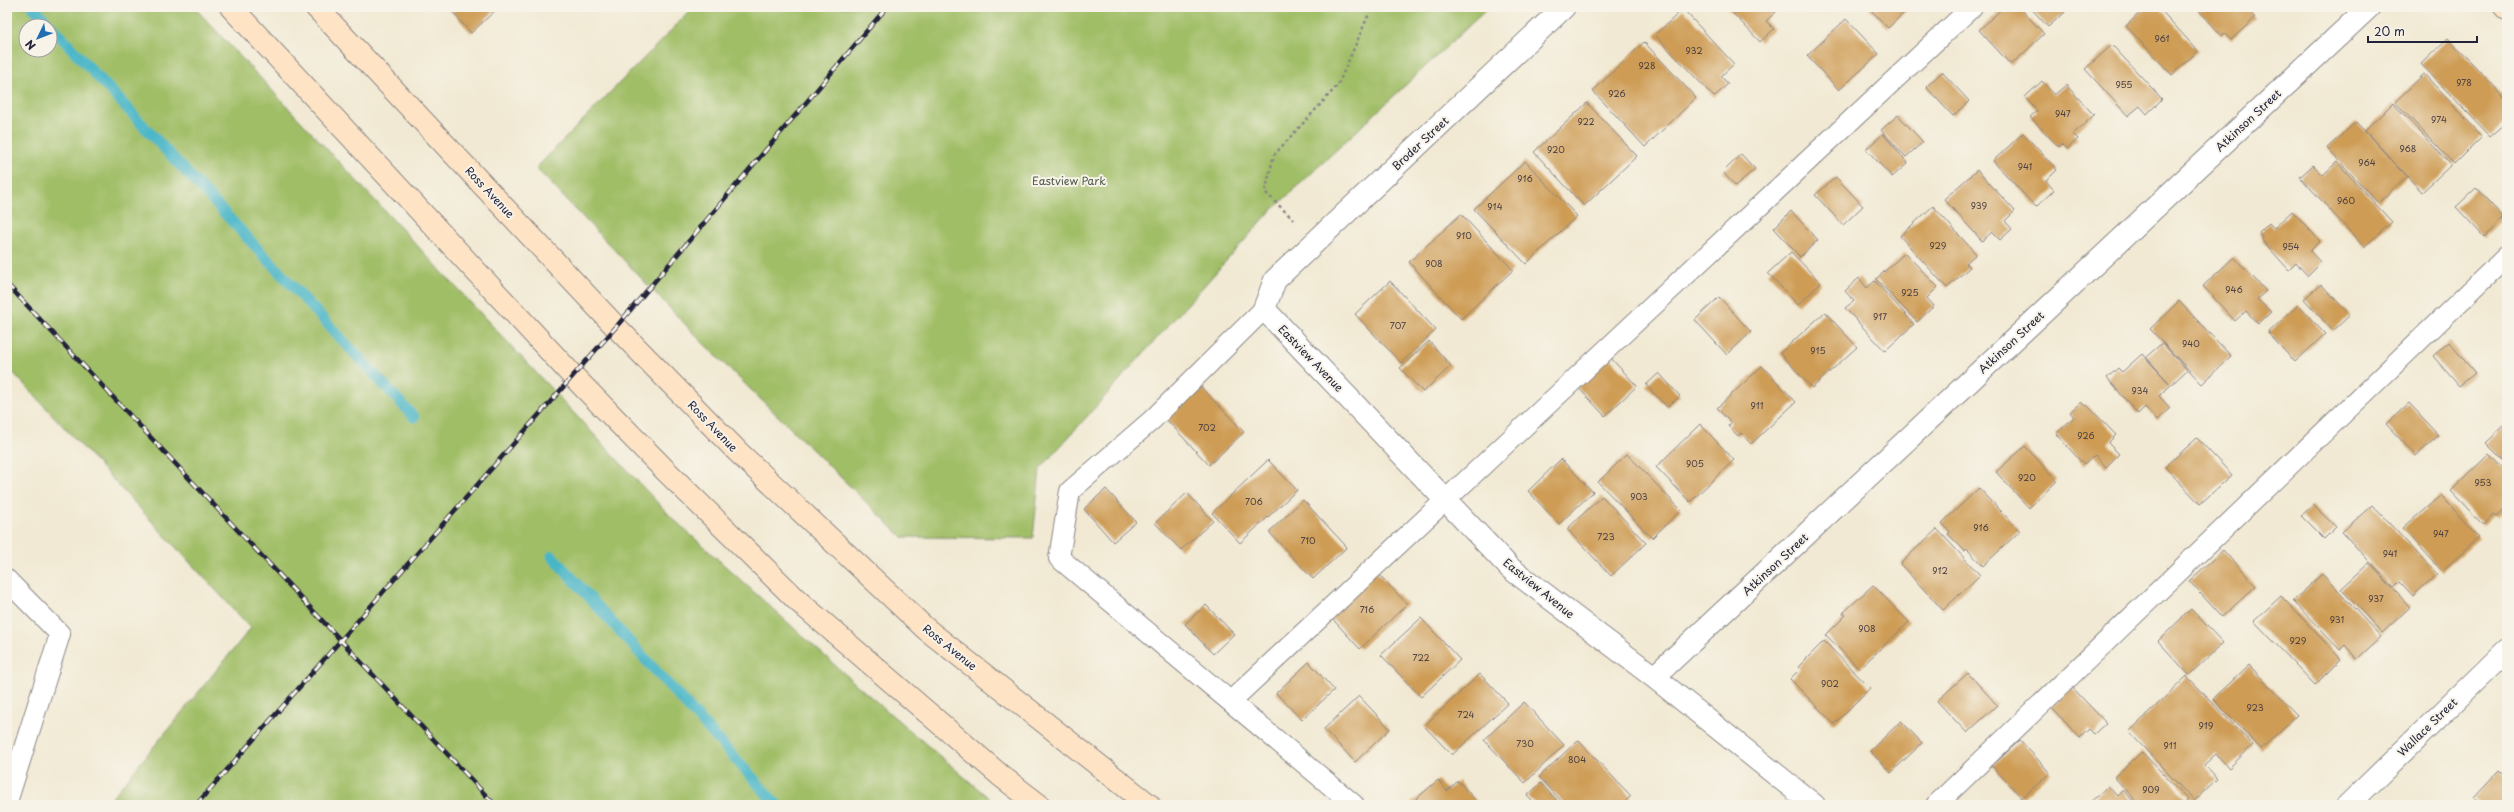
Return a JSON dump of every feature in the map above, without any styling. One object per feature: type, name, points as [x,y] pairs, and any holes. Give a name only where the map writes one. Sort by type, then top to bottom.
[{"type":"main road","points":[[231,7],[573,376],[664,469],[798,601],[1001,776],[1039,805]]},
{"type":"main road","name":"Ross Avenue","points":[[316,7],[616,327],[738,452],[926,629],[1149,805]]},
{"type":"street","name":"Broder Street","points":[[1264,309],[1275,280],[1564,7]]},
{"type":"street","name":"Atkinson Street","points":[[1654,678],[2369,7]]},
{"type":"street","name":"Eastview Avenue","points":[[1264,309],[1510,568],[1654,678],[1814,805]]},
{"type":"street","name":"Wallace Street","points":[[2348,805],[2507,650]]},
{"type":"lane","points":[[1230,701],[1972,7]]},
{"type":"lane","points":[[1936,805],[2507,256]]},
{"type":"lane","points":[[1264,309],[1152,420],[1070,491],[1059,558],[1354,805]]},
{"type":"lane","points":[[7,580],[60,634],[7,802]]},
{"type":"path","points":[[1316,242],[1265,192],[1274,155],[1338,85],[1372,7]]},
{"type":"green space","points":[[7,7],[194,7],[672,518],[858,686],[997,805],[106,805],[251,628],[7,366]]},
{"type":"green space","name":"Eastview Park","points":[[694,7],[1489,7],[1269,213],[1040,469],[1033,538],[902,537],[704,344],[536,168]]},
{"type":"building","points":[[448,7],[499,7],[471,33]]},
{"type":"building","points":[[1727,7],[1780,8],[1766,21],[1774,29],[1760,42]]},
{"type":"building","points":[[1868,7],[1906,7],[1908,9],[1888,28]]},
{"type":"building","points":[[2004,7],[2019,7],[2044,34],[2011,65],[1979,30]]},
{"type":"building","points":[[2030,7],[2061,7],[2065,12],[2048,27]]},
{"type":"building","points":[[2146,7],[2158,7],[2198,51],[2172,75],[2126,26]]},
{"type":"building","points":[[2196,7],[2246,7],[2255,18],[2231,40],[2224,33],[2222,36]]},
{"type":"building","points":[[1683,9],[1734,64],[1721,76],[1728,84],[1714,97],[1655,35]]},
{"type":"building","points":[[1846,19],[1879,54],[1839,90],[1807,56]]},
{"type":"building","points":[[2448,38],[2507,100],[2507,127],[2504,124],[2490,136],[2421,64]]},
{"type":"building","points":[[1644,42],[1696,98],[1645,147],[1593,91]]},
{"type":"building","points":[[2112,45],[2162,99],[2147,114],[2140,106],[2128,116],[2085,69]]},
{"type":"building","points":[[1942,72],[1969,101],[1953,116],[1926,87]]},
{"type":"building","points":[[2424,74],[2482,136],[2454,164],[2395,102]]},
{"type":"building","points":[[2042,81],[2054,95],[2066,85],[2094,115],[2073,134],[2078,139],[2067,149],[2062,144],[2059,147],[2030,117],[2037,111],[2025,97]]},
{"type":"building","points":[[1587,103],[1637,156],[1584,206],[1534,152]]},
{"type":"building","points":[[2393,103],[2451,165],[2422,192],[2365,131]]},
{"type":"building","points":[[1898,115],[1923,142],[1906,157],[1881,130]]},
{"type":"building","points":[[2356,122],[2407,176],[2378,203],[2327,148]]},
{"type":"building","points":[[2023,133],[2057,170],[2046,181],[2054,190],[2036,207],[1993,161]]},
{"type":"building","points":[[1883,134],[1908,163],[1892,177],[1866,149]]},
{"type":"building","points":[[1741,154],[1755,169],[1735,186],[1723,172]]},
{"type":"building","points":[[1525,161],[1577,216],[1526,264],[1474,209]]},
{"type":"building","points":[[2337,162],[2392,222],[2364,247],[2300,177],[2313,165],[2323,175]]},
{"type":"building","points":[[1977,170],[2015,211],[2005,221],[2012,229],[2000,240],[1992,232],[1982,241],[1944,199]]},
{"type":"building","points":[[1836,177],[1863,206],[1843,225],[1815,195]]},
{"type":"building","points":[[2476,188],[2504,218],[2484,237],[2456,207]]},
{"type":"building","points":[[1933,206],[1976,254],[1966,263],[1970,267],[1947,288],[1900,236]]},
{"type":"building","points":[[1791,211],[1818,240],[1800,257],[1774,228]]},
{"type":"building","points":[[2292,211],[2320,241],[2310,251],[2321,263],[2308,276],[2296,263],[2289,270],[2262,240],[2263,238],[2259,233],[2269,223],[2274,228]]},
{"type":"building","points":[[1461,214],[1513,270],[1461,319],[1409,262]]},
{"type":"building","points":[[1791,252],[1821,283],[1798,305],[1768,273]]},
{"type":"building","points":[[1905,253],[1938,287],[1927,298],[1934,306],[1917,322],[1876,279]]},
{"type":"building","points":[[2234,257],[2266,291],[2257,299],[2271,312],[2258,324],[2246,311],[2235,321],[2203,286]]},
{"type":"building","points":[[1859,278],[1867,288],[1875,281],[1914,324],[1885,351],[1845,308],[1854,301],[1845,291]]},
{"type":"building","points":[[1390,281],[1436,330],[1401,363],[1355,314]]},
{"type":"building","points":[[2321,284],[2350,315],[2333,331],[2304,299]]},
{"type":"building","points":[[1719,297],[1751,332],[1727,355],[1695,320]]},
{"type":"building","points":[[2179,301],[2231,356],[2202,384],[2150,329]]},
{"type":"building","points":[[2298,305],[2325,334],[2295,362],[2268,333]]},
{"type":"building","points":[[1825,312],[1857,347],[1812,388],[1780,353]]},
{"type":"building","points":[[1429,341],[1451,366],[1423,392],[1400,368]]},
{"type":"building","points":[[2449,342],[2475,373],[2459,386],[2433,356]]},
{"type":"building","points":[[2162,343],[2187,370],[2171,385],[2146,357]]},
{"type":"building","points":[[1606,353],[1637,386],[1605,416],[1574,383]]},
{"type":"building","points":[[2142,354],[2171,385],[2159,396],[2170,408],[2157,420],[2145,407],[2138,414],[2107,378],[2118,368],[2122,372]]},
{"type":"building","points":[[1762,366],[1796,402],[1751,444],[1741,433],[1738,436],[1728,426],[1731,423],[1717,408]]},
{"type":"building","points":[[1659,373],[1680,396],[1667,407],[1646,385]]},
{"type":"building","points":[[1199,385],[1244,432],[1209,465],[1165,418]]},
{"type":"building","points":[[2081,402],[2085,406],[2087,405],[2116,435],[2108,443],[2119,454],[2106,467],[2095,455],[2084,465],[2056,434],[2074,417],[2070,412]]},
{"type":"building","points":[[2409,403],[2439,435],[2416,456],[2386,424]]},
{"type":"building","points":[[2507,423],[2507,464],[2486,443]]},
{"type":"building","points":[[1700,424],[1734,460],[1690,502],[1656,467]]},
{"type":"building","points":[[2197,438],[2232,475],[2200,504],[2165,467]]},
{"type":"building","points":[[2025,446],[2057,481],[2029,508],[1996,472]]},
{"type":"building","points":[[1627,454],[1681,510],[1652,538],[1598,482]]},
{"type":"building","points":[[2489,454],[2507,473],[2507,508],[2497,517],[2494,515],[2483,525],[2451,491]]},
{"type":"building","points":[[1561,459],[1593,492],[1559,524],[1528,491]]},
{"type":"building","points":[[1268,460],[1297,490],[1240,543],[1212,513]]},
{"type":"building","points":[[1979,488],[2020,531],[1983,566],[1967,549],[1965,551],[1948,534],[1950,532],[1942,523]]},
{"type":"building","points":[[1106,489],[1136,522],[1113,542],[1084,509]]},
{"type":"building","points":[[1187,493],[1213,521],[1181,550],[1155,523]]},
{"type":"building","points":[[2441,495],[2479,538],[2442,571],[2403,528]]},
{"type":"building","points":[[1602,496],[1646,543],[1611,576],[1567,529]]},
{"type":"building","points":[[1303,500],[1347,547],[1313,579],[1269,532]]},
{"type":"building","points":[[2313,505],[2336,527],[2324,539],[2301,516]]},
{"type":"building","points":[[2372,505],[2437,574],[2413,596],[2400,582],[2394,588],[2342,532]]},
{"type":"building","points":[[1937,529],[1980,575],[1943,610],[1900,564]]},
{"type":"building","points":[[2223,550],[2256,586],[2222,617],[2189,581]]},
{"type":"building","points":[[2369,563],[2410,607],[2382,633],[2341,589]]},
{"type":"building","points":[[1374,569],[1407,604],[1360,649],[1327,613]]},
{"type":"building","points":[[2322,574],[2381,637],[2357,659],[2345,645],[2340,650],[2293,601]]},
{"type":"building","points":[[1873,585],[1909,622],[1859,669],[1826,635],[1846,615],[1843,613]]},
{"type":"building","points":[[2281,596],[2341,659],[2315,685],[2254,621]]},
{"type":"building","points":[[1206,605],[1234,634],[1213,654],[1185,624]]},
{"type":"building","points":[[2191,609],[2223,643],[2189,675],[2158,641]]},
{"type":"building","points":[[1421,618],[1460,660],[1421,697],[1381,655]]},
{"type":"building","points":[[1824,641],[1870,688],[1834,724],[1790,679],[1800,669],[1798,667]]},
{"type":"building","points":[[1309,662],[1334,690],[1302,720],[1276,693]]},
{"type":"building","points":[[2249,665],[2297,715],[2261,749],[2213,699]]},
{"type":"building","points":[[1968,673],[1997,705],[1967,733],[1937,701]]},
{"type":"building","points":[[1480,674],[1508,703],[1452,755],[1424,726]]},
{"type":"building","points":[[2187,676],[2253,745],[2229,768],[2216,754],[2204,765],[2217,779],[2194,801],[2129,732]]},
{"type":"building","points":[[2072,687],[2106,723],[2094,734],[2089,729],[2080,738],[2051,707]]},
{"type":"building","points":[[1359,696],[1390,729],[1355,762],[1324,729]]},
{"type":"building","points":[[1524,702],[1564,745],[1525,783],[1484,740]]},
{"type":"building","points":[[1901,721],[1922,743],[1891,773],[1870,751]]},
{"type":"building","points":[[1578,740],[1631,796],[1622,805],[1565,805],[1539,777]]},
{"type":"building","points":[[2020,740],[2050,773],[2022,798],[1992,766]]},
{"type":"building","points":[[2142,752],[2188,800],[2183,805],[2140,805],[2114,777]]},
{"type":"building","points":[[2500,770],[2507,777],[2507,805],[2480,805],[2474,798]]},
{"type":"building","points":[[1438,780],[1447,791],[1458,781],[1480,805],[1409,805]]},
{"type":"building","points":[[1541,783],[1558,802],[1555,805],[1536,805],[1527,796]]},
{"type":"building","points":[[2108,786],[2117,796],[2123,790],[2137,805],[2087,805]]},
{"type":"waterway","points":[[33,7],[414,417]]},
{"type":"waterway","points":[[552,556],[777,805]]},
{"type":"railway","points":[[196,805],[616,327],[887,7]]},
{"type":"railway","points":[[7,284],[495,805]]}]
